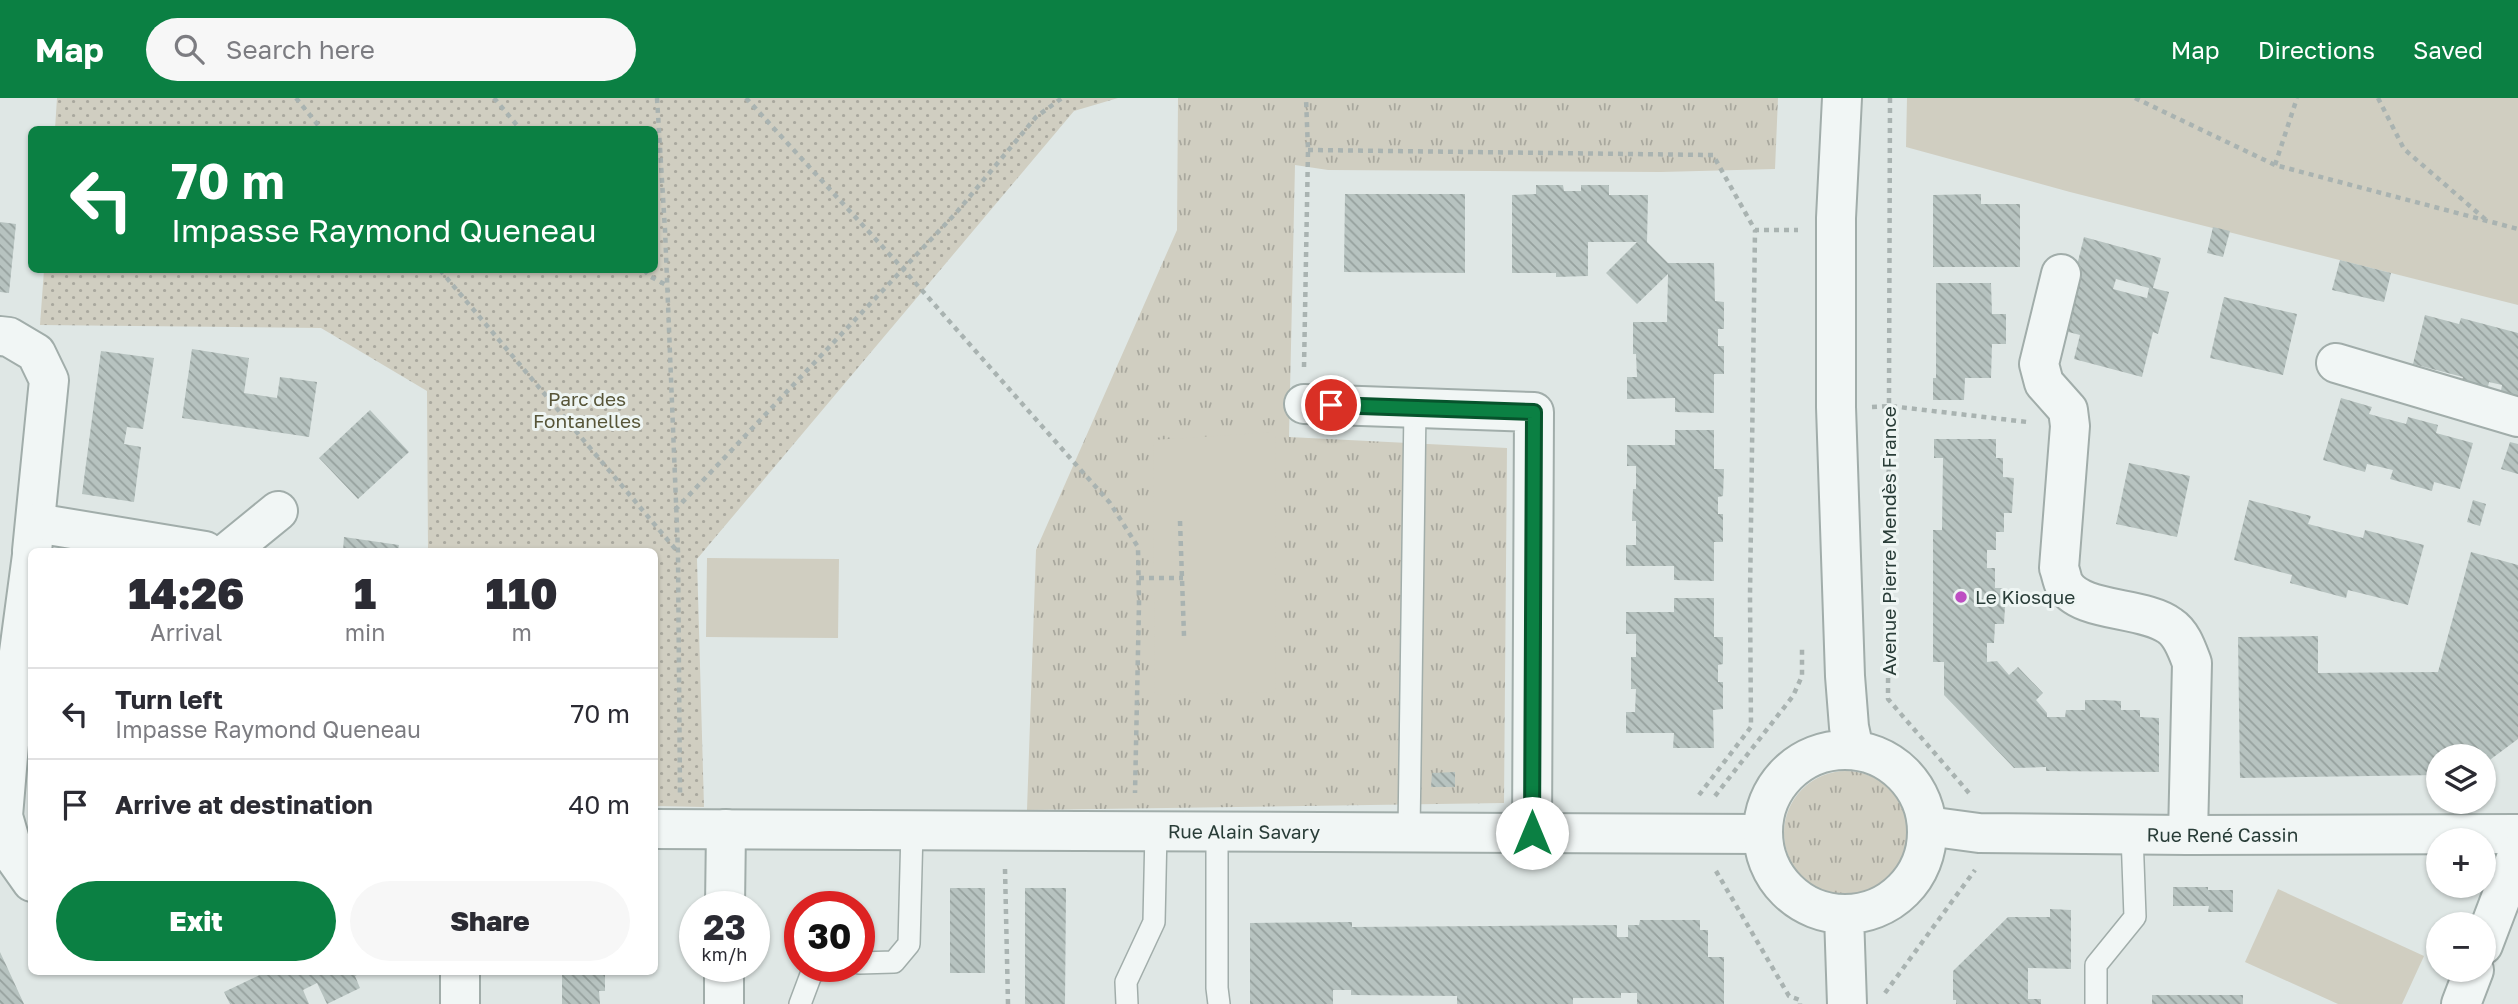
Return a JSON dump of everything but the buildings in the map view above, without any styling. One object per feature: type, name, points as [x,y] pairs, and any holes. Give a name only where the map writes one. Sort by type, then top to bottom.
[{"type":"street","points":[[1842,98],[1836,218],[1836,407],[1845,676],[1849,727],[1854,750]]},
{"type":"street","points":[[2061,274],[2039,364],[2044,383],[2068,410],[2070,426],[2059,569],[2065,586],[2081,600],[2151,616],[2171,626],[2185,644],[2192,663],[2188,835]]},
{"type":"street","points":[[0,336],[9,337],[36,353],[49,380],[33,543],[140,548]]},
{"type":"street","points":[[2336,363],[2518,417]]},
{"type":"street","points":[[1304,404],[1534,412],[1532,833]]},
{"type":"street","points":[[233,548],[278,511]]},
{"type":"street","points":[[28,580],[12,697],[4,816],[15,858],[28,877]]},
{"type":"street","points":[[1854,750],[1872,754],[1889,763],[1904,775],[1916,790],[1924,807],[1927,826],[1926,849],[1918,870],[1905,889],[1887,903],[1867,912],[1844,915],[1813,908],[1787,891],[1774,874],[1766,855],[1762,834],[1765,811],[1774,790],[1789,771],[1808,758],[1830,751],[1854,750]]},
{"type":"street","name":"Rue René Cassin","points":[[1927,826],[1979,833],[2518,834]]},
{"type":"street","points":[[725,891],[726,828]]},
{"type":"street","name":"Rue Alain Savary","points":[[669,829],[1762,834]]},
{"type":"street","points":[[2496,912],[2518,853]]},
{"type":"street","points":[[1844,915],[1864,1003]]},
{"type":"street","points":[[460,975],[460,1004]]},
{"type":"street","points":[[724,982],[724,1004]]},
{"type":"street","points":[[2461,1004],[2469,982]]},
{"type":"lane","points":[[1409,832],[1415,408]]},
{"type":"lane","points":[[875,963],[894,962],[909,944],[912,830]]},
{"type":"lane","points":[[1127,1004],[1126,982],[1154,922],[1145,831]]},
{"type":"lane","points":[[1217,831],[1219,1004]]},
{"type":"lane","points":[[2096,1004],[2096,965],[2135,917],[2132,834]]},
{"type":"lane","points":[[800,1004],[808,982]]},
{"type":"path","points":[[296,98],[319,126]]},
{"type":"path","points":[[494,98],[518,126]]},
{"type":"path","points":[[657,98],[668,286],[678,552],[678,782],[669,829]]},
{"type":"path","points":[[746,98],[903,269],[1110,503],[1138,547],[1145,831]]},
{"type":"path","points":[[675,510],[956,213],[1036,117],[1062,98]]},
{"type":"path","points":[[1304,404],[1308,150],[1306,98]]},
{"type":"path","name":"Avenue Pierre Mendès France","points":[[1864,1003],[1885,993],[1981,858],[1977,802],[1888,699],[1890,98]]},
{"type":"path","points":[[2135,98],[2275,165],[2518,229]]},
{"type":"path","points":[[2275,165],[2297,98]]},
{"type":"path","points":[[2379,100],[2404,149],[2487,221]]},
{"type":"path","points":[[1308,150],[1713,155],[1755,230],[1751,727],[1689,808],[1710,861],[1789,996],[1800,1000],[1800,1004]]},
{"type":"path","points":[[1755,230],[1805,230]]},
{"type":"path","points":[[443,273],[678,552]]},
{"type":"path","points":[[647,273],[668,286]]},
{"type":"path","points":[[1836,407],[1890,407],[2070,426]]},
{"type":"path","points":[[1180,521],[1184,636]]},
{"type":"path","points":[[1139,579],[1184,578]]},
{"type":"path","points":[[1700,834],[1713,799],[1793,696],[1802,677],[1802,635]]},
{"type":"path","points":[[1004,830],[1008,1004]]},
{"type":"green space","name":"Parc des Fontanelles","points":[[57,98],[1118,98],[1074,111],[697,559],[704,807],[658,806],[658,548],[428,548],[427,391],[321,328],[40,325],[44,273],[658,273],[658,126],[55,126]]},
{"type":"green space","points":[[1178,98],[1778,98],[1775,169],[1661,172],[1328,170],[1295,165],[1289,437],[1507,448],[1504,803],[1027,810],[1036,550],[1177,230]]},
{"type":"green space","points":[[1907,98],[2518,98],[2518,305],[2070,192],[1906,147]]},
{"type":"green space","points":[[1275,432],[1276,692],[1155,695],[1153,440]]},
{"type":"green space","points":[[707,558],[839,559],[838,638],[706,637]]},
{"type":"green space","points":[[1846,771],[1870,775],[1890,789],[1904,809],[1908,833],[1904,857],[1890,877],[1870,891],[1846,895],[1822,891],[1802,877],[1788,857],[1784,833],[1788,809],[1802,789],[1822,775]]},
{"type":"green space","points":[[2278,889],[2424,956],[2402,1004],[2338,1004],[2245,962]]},
{"type":"place","name":"Le Kiosque","points":[[1961,597]]},
{"type":"route","points":[[1331,405],[1534,412],[1532,833]]}]
